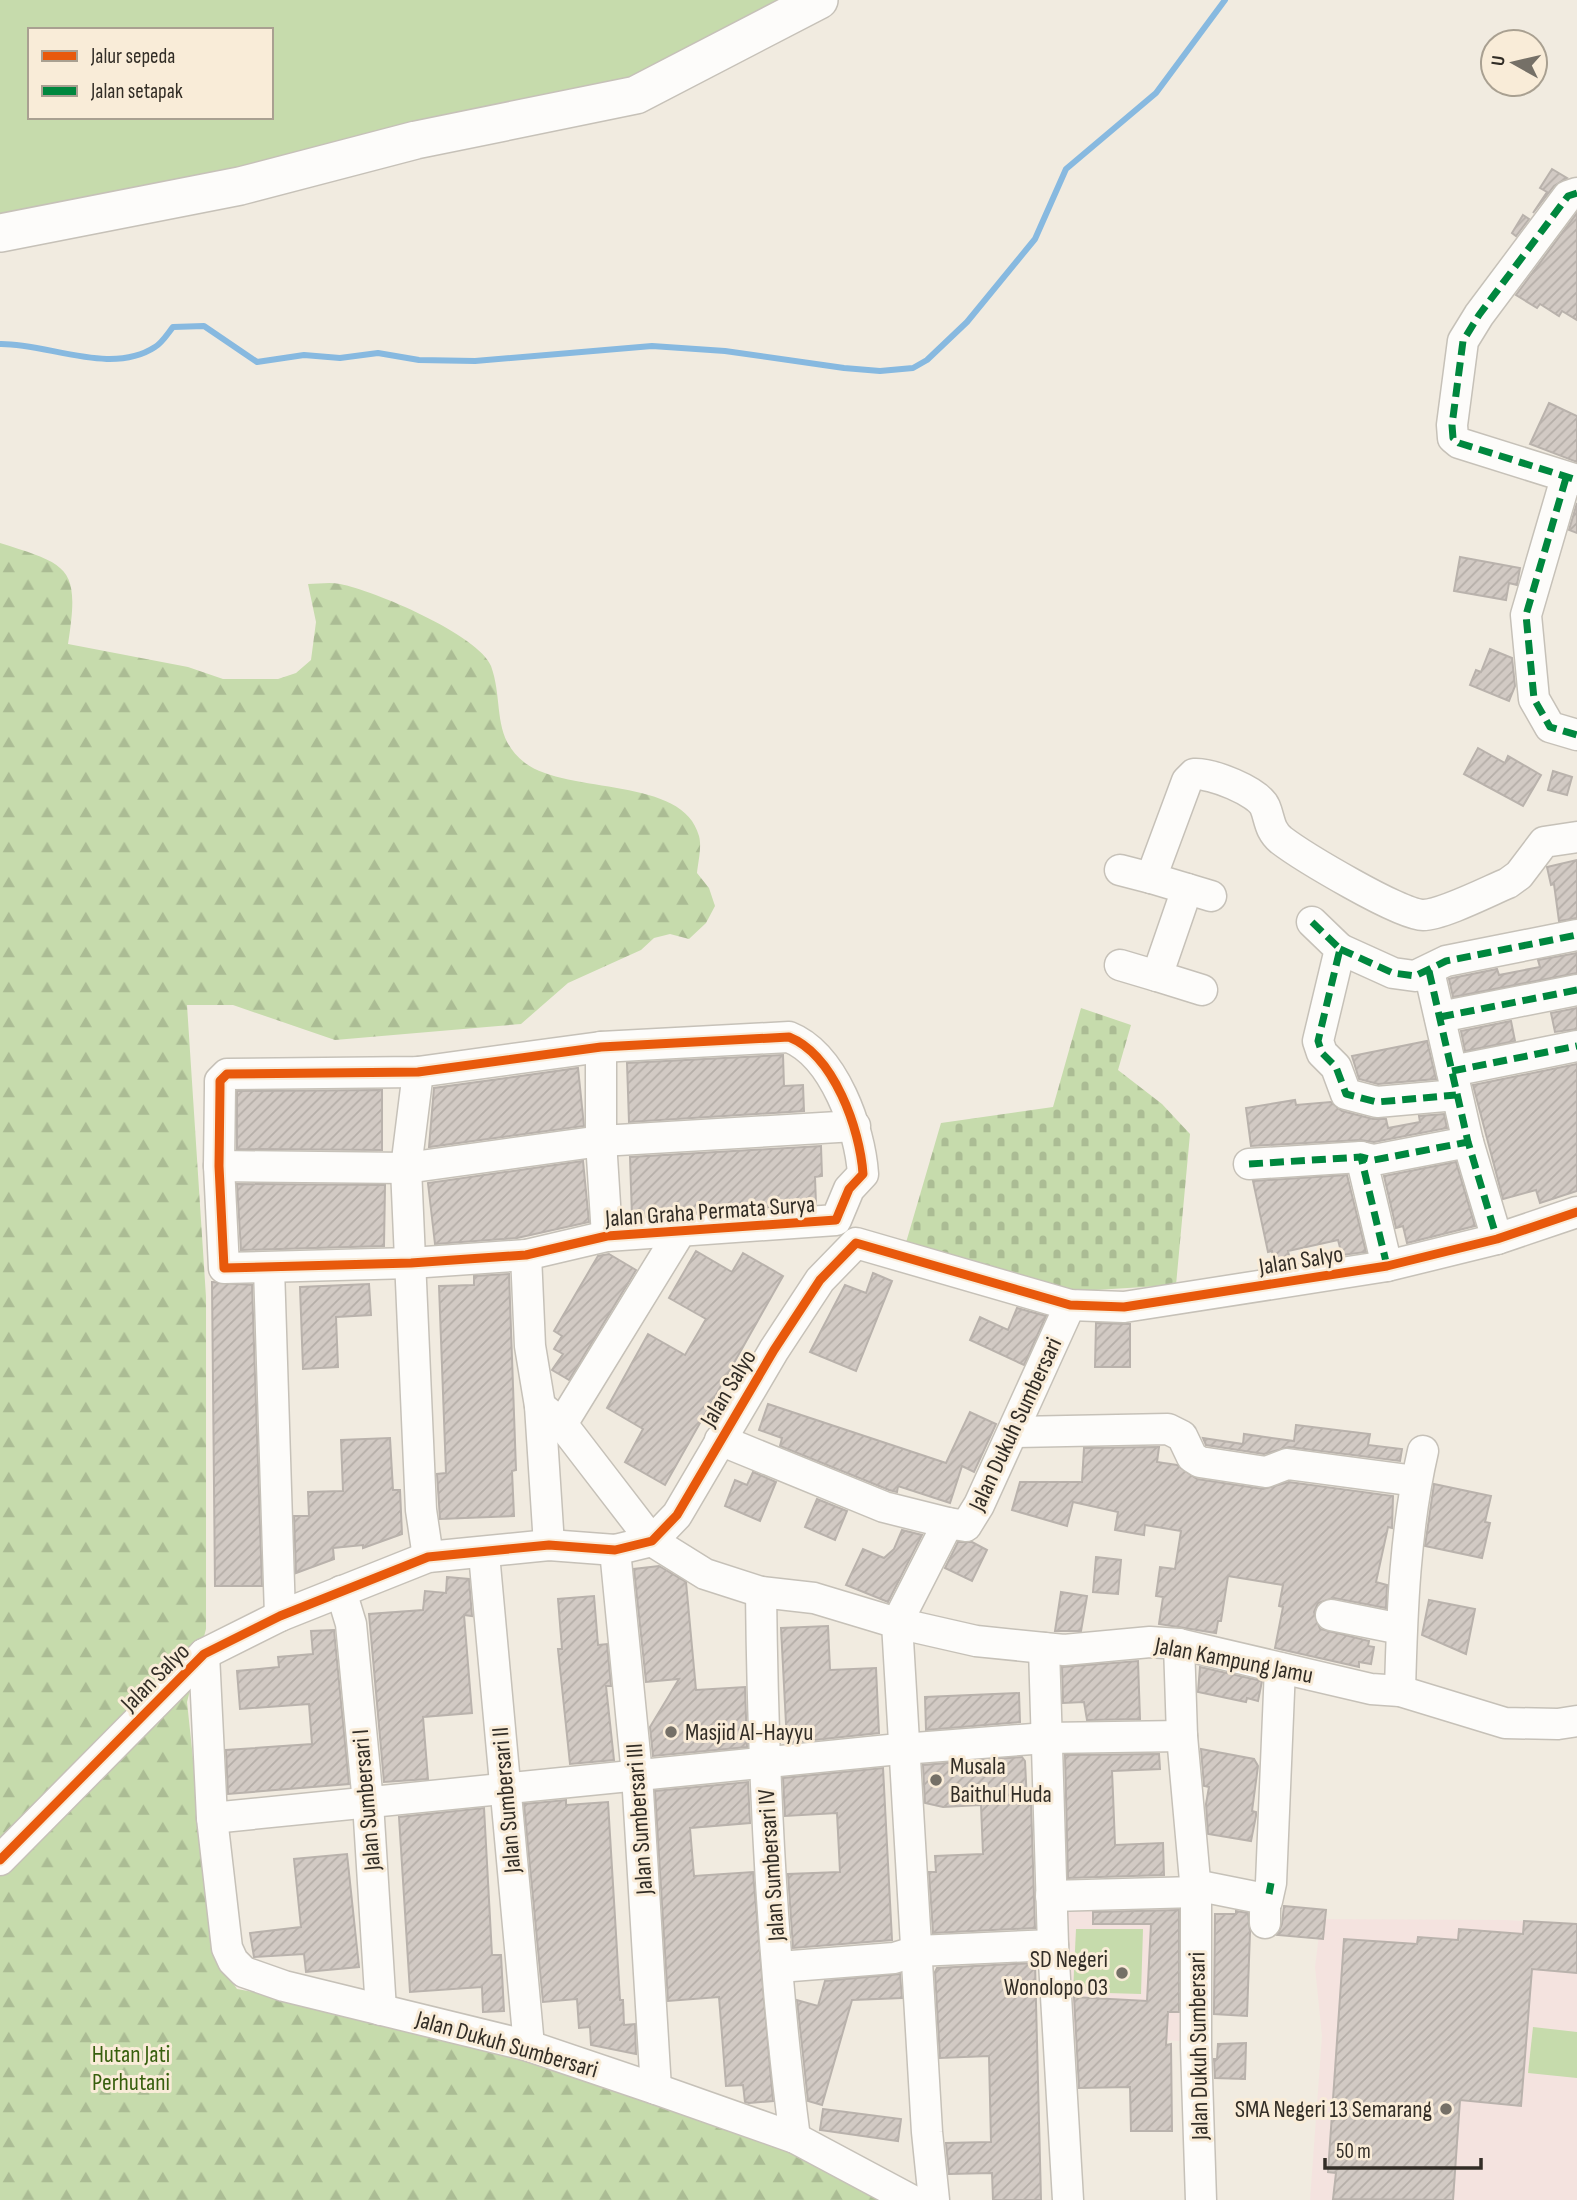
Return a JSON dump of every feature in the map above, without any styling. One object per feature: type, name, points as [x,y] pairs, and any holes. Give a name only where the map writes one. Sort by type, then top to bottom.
[{"type":"main road","points":[[0,233],[240,186],[416,140],[636,95],[819,0]]},
{"type":"street","points":[[1577,193],[1568,195],[1479,315],[1463,341],[1452,425],[1453,438],[1459,443],[1572,479],[1526,615],[1534,699],[1550,727],[1577,735]]},
{"type":"street","points":[[1151,878],[1187,781],[1194,774],[1207,773],[1258,797],[1265,807],[1273,831],[1281,840],[1340,876],[1416,914],[1431,914],[1508,883],[1519,875],[1544,842],[1577,836]]},
{"type":"street","points":[[1120,870],[1199,893],[1157,976]]},
{"type":"street","points":[[1312,922],[1340,949],[1393,973],[1415,976],[1447,961],[1577,935]]},
{"type":"street","points":[[1340,949],[1318,1041],[1322,1053],[1336,1067],[1346,1094],[1377,1102],[1454,1083],[1577,1046]]},
{"type":"street","points":[[1120,965],[1202,990]]},
{"type":"street","points":[[1429,971],[1468,1142],[1497,1239]]},
{"type":"street","points":[[1440,1017],[1577,990]]},
{"type":"street","name":"Jalan Graha Permata Surya","points":[[789,1037],[803,1043],[821,1060],[855,1126],[863,1174],[849,1189],[836,1220],[607,1236],[526,1255],[411,1263],[224,1268],[219,1166],[220,1081],[227,1074],[418,1072],[601,1047],[789,1037]]},
{"type":"street","name":"Jalan Graha Permata Surya","points":[[601,1047],[601,1141],[607,1236]]},
{"type":"street","points":[[418,1072],[406,1168],[425,1546]]},
{"type":"street","points":[[219,1166],[406,1168],[601,1141],[855,1126]]},
{"type":"street","points":[[1250,1164],[1361,1157],[1374,1160],[1468,1142]]},
{"type":"street","points":[[1361,1157],[1387,1266]]},
{"type":"street","name":"Jalan Salyo","points":[[0,1860],[204,1654],[280,1616],[341,1591],[425,1546],[484,1554],[549,1545],[615,1550],[652,1541],[677,1515],[720,1440],[820,1280],[856,1243],[1070,1305],[1124,1307],[1387,1266],[1497,1239],[1577,1212]]},
{"type":"street","points":[[836,1220],[856,1243]]},
{"type":"street","name":"Jalan Graha Permata Surya","points":[[551,1415],[680,1232]]},
{"type":"street","points":[[526,1255],[530,1346],[551,1415],[549,1545]]},
{"type":"street","points":[[268,1268],[280,1616]]},
{"type":"street","name":"Jalan Dukuh Sumbersari","points":[[720,1440],[884,1507],[966,1526],[1013,1432],[1070,1305]]},
{"type":"street","points":[[551,1415],[652,1541]]},
{"type":"street","points":[[1013,1432],[1168,1429],[1182,1436],[1192,1457],[1212,1466],[1266,1472],[1287,1464],[1416,1481]]},
{"type":"street","points":[[1400,1691],[1402,1629],[1416,1481],[1423,1451]]},
{"type":"street","name":"Jalan Dukuh Sumbersari","points":[[897,1623],[948,1523]]},
{"type":"street","name":"Jalan Kampung Jamu","points":[[652,1541],[705,1574],[761,1592],[814,1598],[897,1623],[976,1641],[1064,1650],[1150,1642],[1179,1644],[1371,1689],[1400,1691],[1505,1724],[1558,1724],[1577,1721]]},
{"type":"street","name":"Jalan Sumbersari III","points":[[615,1550],[637,1775],[656,2089]]},
{"type":"street","name":"Jalan Sumbersari II","points":[[484,1554],[529,2046]]},
{"type":"street","name":"Jalan Sumbersari I","points":[[341,1591],[351,1625],[368,1803],[381,2010]]},
{"type":"street","name":"Jalan Sumbersari IV","points":[[761,1592],[763,1764],[786,2070],[795,2138]]},
{"type":"street","points":[[1331,1615],[1402,1629]]},
{"type":"street","points":[[897,1623],[927,2132],[934,2200]]},
{"type":"street","name":"Jalan Dukuh Sumbersari","points":[[1179,1644],[1182,1736],[1195,1889],[1201,2200]]},
{"type":"street","points":[[1044,1648],[1053,1945],[1068,2200]]},
{"type":"street","name":"Jalan Dukuh Sumbersari","points":[[204,1654],[212,1818],[225,1937],[233,1961],[244,1972],[284,1986],[529,2046],[656,2089],[795,2138],[911,2200]]},
{"type":"street","points":[[1051,1896],[1195,1889],[1268,1900],[1280,1668]]},
{"type":"street","points":[[212,1818],[906,1749],[1046,1738],[1182,1736]]},
{"type":"street","points":[[779,1967],[894,1958],[917,1951],[1053,1945]]},
{"type":"shaded area","name":"SD Negeri Wonolopo 03","points":[[1182,1898],[1183,2041],[1063,2037],[1057,1899]]},
{"type":"shaded area","name":"SMA Negeri 13 Semarang","points":[[1321,1919],[1505,1920],[1577,1924],[1577,2200],[1310,2200],[1322,2036],[1315,1967]]},
{"type":"green space","points":[[0,0],[793,0],[632,83],[237,174],[0,220]]},
{"type":"green space","name":"Hutan Jati Perhutani","points":[[0,543],[42,557],[65,573],[72,599],[68,644],[188,667],[223,679],[278,679],[296,673],[311,660],[316,622],[308,584],[336,583],[355,588],[399,604],[447,628],[467,641],[491,666],[507,742],[525,763],[544,773],[649,795],[672,804],[689,817],[700,840],[697,873],[709,888],[715,906],[706,923],[689,939],[670,934],[654,938],[641,950],[568,983],[521,1024],[335,1040],[233,1005],[187,1005],[206,1297],[206,1629],[187,1702],[214,1955],[237,1989],[619,2061],[921,2200],[0,2200]]},
{"type":"green space","points":[[1081,1008],[1131,1025],[1118,1070],[1162,1104],[1190,1134],[1176,1285],[1063,1292],[905,1246],[941,1123],[1053,1107]]},
{"type":"green space","points":[[1076,1929],[1143,1929],[1141,1994],[1073,1992]]},
{"type":"green space","points":[[1533,2027],[1577,2032],[1577,2078],[1528,2073]]},
{"type":"building","points":[[1552,169],[1567,178],[1554,186],[1533,213],[1547,192],[1540,188]]},
{"type":"building","points":[[1577,213],[1577,320],[1562,311],[1559,316],[1540,304],[1537,308],[1516,295]]},
{"type":"building","points":[[1523,215],[1529,219],[1516,236],[1512,233]]},
{"type":"building","points":[[1549,403],[1577,416],[1577,462],[1530,444]]},
{"type":"building","points":[[1577,503],[1577,533],[1569,530]]},
{"type":"building","points":[[1460,557],[1520,568],[1517,585],[1509,583],[1506,600],[1454,591]]},
{"type":"building","points":[[1490,649],[1512,658],[1515,686],[1509,701],[1470,685],[1476,670],[1481,672]]},
{"type":"building","points":[[1478,748],[1505,763],[1508,756],[1541,775],[1523,806],[1464,774]]},
{"type":"building","points":[[1553,771],[1572,777],[1567,795],[1548,790]]},
{"type":"building","points":[[1577,860],[1577,918],[1559,921],[1554,884],[1551,885],[1547,867]]},
{"type":"building","points":[[1577,953],[1577,973],[1453,997],[1449,979],[1497,969],[1499,975],[1540,967],[1538,960]]},
{"type":"building","points":[[1577,1008],[1577,1029],[1555,1032],[1551,1013]]},
{"type":"building","points":[[1511,1021],[1515,1041],[1465,1051],[1461,1031]]},
{"type":"building","points":[[1427,1041],[1436,1079],[1378,1084],[1359,1079],[1352,1056]]},
{"type":"building","points":[[783,1055],[784,1086],[803,1085],[804,1111],[629,1122],[627,1063]]},
{"type":"building","points":[[1577,1064],[1577,1191],[1540,1203],[1536,1190],[1503,1199],[1473,1085]]},
{"type":"building","points":[[578,1068],[584,1126],[429,1147],[434,1088]]},
{"type":"building","points":[[382,1090],[382,1150],[237,1149],[237,1091]]},
{"type":"building","points":[[1295,1100],[1296,1105],[1331,1102],[1342,1111],[1373,1119],[1386,1119],[1388,1128],[1420,1122],[1419,1116],[1444,1114],[1447,1128],[1374,1142],[1360,1140],[1251,1146],[1246,1108]]},
{"type":"building","points":[[821,1146],[822,1176],[815,1177],[816,1204],[632,1217],[630,1157]]},
{"type":"building","points":[[583,1161],[589,1222],[517,1238],[435,1244],[428,1183]]},
{"type":"building","points":[[1456,1162],[1475,1226],[1407,1243],[1403,1226],[1396,1228],[1384,1176]]},
{"type":"building","points":[[1347,1175],[1366,1252],[1342,1255],[1338,1240],[1288,1251],[1290,1260],[1274,1263],[1272,1251],[1268,1252],[1253,1181]]},
{"type":"building","points":[[237,1184],[385,1185],[384,1246],[241,1250]]},
{"type":"building","points":[[696,1251],[732,1272],[743,1253],[783,1276],[665,1485],[625,1462],[643,1429],[607,1408],[648,1334],[685,1355],[706,1319],[669,1298]]},
{"type":"building","points":[[609,1254],[636,1270],[569,1380],[552,1370],[563,1354],[554,1349],[562,1336],[554,1331],[598,1256]]},
{"type":"building","points":[[873,1273],[892,1281],[856,1371],[810,1352],[845,1285],[866,1293]]},
{"type":"building","points":[[509,1274],[516,1470],[512,1471],[514,1516],[440,1519],[437,1474],[446,1473],[439,1286],[474,1285],[474,1276]]},
{"type":"building","points":[[212,1282],[252,1285],[262,1586],[215,1586]]},
{"type":"building","points":[[369,1284],[371,1315],[336,1317],[338,1367],[303,1369],[300,1287]]},
{"type":"building","points":[[1017,1308],[1046,1316],[1024,1365],[970,1340],[980,1317],[1008,1330]]},
{"type":"building","points":[[1096,1323],[1130,1324],[1130,1367],[1095,1367]]},
{"type":"building","points":[[768,1404],[946,1463],[970,1412],[996,1424],[974,1472],[962,1466],[950,1503],[898,1486],[897,1492],[889,1490],[780,1446],[782,1438],[759,1430]]},
{"type":"building","points":[[1296,1425],[1370,1434],[1368,1445],[1402,1449],[1400,1461],[1289,1447],[1264,1454],[1206,1445],[1203,1438],[1243,1444],[1244,1434],[1294,1441]]},
{"type":"building","points":[[390,1438],[393,1490],[400,1490],[402,1534],[363,1548],[363,1545],[333,1548],[334,1559],[296,1573],[294,1516],[309,1516],[308,1492],[343,1491],[341,1440]]},
{"type":"building","points":[[1159,1447],[1157,1462],[1177,1465],[1197,1479],[1263,1489],[1289,1482],[1393,1496],[1392,1528],[1388,1527],[1376,1582],[1387,1585],[1386,1608],[1334,1598],[1318,1603],[1314,1612],[1320,1629],[1369,1641],[1368,1646],[1374,1647],[1371,1664],[1359,1662],[1359,1667],[1275,1648],[1283,1607],[1279,1606],[1283,1585],[1228,1576],[1221,1621],[1218,1621],[1216,1633],[1159,1624],[1163,1597],[1156,1596],[1160,1567],[1175,1569],[1181,1531],[1145,1525],[1144,1535],[1115,1530],[1118,1512],[1073,1502],[1067,1526],[1012,1510],[1020,1482],[1082,1482],[1084,1448]]},
{"type":"building","points":[[753,1472],[776,1482],[760,1521],[725,1506],[735,1480],[747,1485]]},
{"type":"building","points":[[1434,1484],[1491,1496],[1485,1522],[1490,1523],[1482,1558],[1425,1546]]},
{"type":"building","points":[[817,1499],[847,1511],[835,1540],[805,1527]]},
{"type":"building","points":[[902,1530],[922,1535],[888,1602],[846,1585],[863,1549],[884,1558],[894,1549]]},
{"type":"building","points":[[958,1542],[972,1542],[987,1550],[972,1581],[945,1568]]},
{"type":"building","points":[[1096,1557],[1121,1560],[1118,1594],[1093,1592]]},
{"type":"building","points":[[659,1566],[686,1582],[696,1690],[745,1687],[747,1747],[653,1756],[650,1727],[679,1679],[646,1682],[634,1569]]},
{"type":"building","points":[[447,1577],[469,1579],[472,1616],[464,1615],[472,1713],[423,1717],[428,1779],[384,1782],[369,1614],[423,1610],[425,1591],[446,1593]]},
{"type":"building","points":[[1061,1592],[1087,1596],[1081,1631],[1055,1631]]},
{"type":"building","points":[[594,1596],[598,1645],[607,1644],[611,1686],[606,1686],[614,1760],[570,1764],[558,1649],[562,1649],[558,1599]]},
{"type":"building","points":[[1429,1600],[1475,1609],[1466,1654],[1422,1635]]},
{"type":"building","points":[[828,1626],[830,1670],[876,1668],[879,1733],[787,1743],[781,1628]]},
{"type":"building","points":[[334,1630],[349,1784],[228,1794],[226,1750],[312,1744],[309,1704],[240,1709],[237,1671],[279,1667],[278,1657],[313,1654],[311,1631]]},
{"type":"building","points":[[1138,1661],[1140,1719],[1087,1720],[1084,1702],[1063,1703],[1062,1667]]},
{"type":"building","points":[[1200,1667],[1262,1681],[1258,1701],[1247,1698],[1246,1702],[1198,1692]]},
{"type":"building","points":[[1019,1693],[1020,1722],[926,1730],[925,1697]]},
{"type":"building","points":[[1201,1749],[1254,1759],[1258,1766],[1252,1811],[1256,1812],[1256,1816],[1251,1841],[1208,1834],[1206,1804],[1209,1787],[1204,1786]]},
{"type":"building","points":[[1159,1754],[1160,1769],[1112,1771],[1115,1845],[1163,1843],[1164,1875],[1068,1878],[1065,1755]]},
{"type":"building","points":[[1022,1757],[1025,1761],[1027,1803],[1031,1803],[1035,1928],[933,1933],[929,1872],[936,1872],[935,1856],[983,1854],[981,1805],[943,1807],[925,1803],[923,1765]]},
{"type":"building","points":[[883,1768],[892,1940],[793,1948],[788,1874],[840,1872],[837,1813],[785,1816],[783,1778]]},
{"type":"building","points":[[748,1782],[750,1823],[690,1828],[694,1876],[753,1872],[773,2101],[749,2103],[745,2102],[743,2085],[726,2086],[719,1997],[668,2001],[655,1791]]},
{"type":"building","points":[[566,1800],[566,1805],[608,1802],[620,2000],[623,2000],[624,2025],[635,2024],[636,2054],[591,2045],[590,2027],[579,2028],[577,1999],[543,2002],[524,1804]]},
{"type":"building","points":[[484,1808],[492,1955],[501,1955],[504,2011],[483,2012],[482,1987],[410,1992],[399,1817]]},
{"type":"building","points":[[347,1854],[359,1967],[306,1972],[304,1954],[254,1957],[250,1933],[301,1927],[294,1859]]},
{"type":"building","points":[[1284,1906],[1326,1910],[1323,1939],[1277,1935],[1282,1924]]},
{"type":"building","points":[[1179,1910],[1179,2012],[1168,2012],[1166,2045],[1171,2044],[1172,2131],[1131,2131],[1130,2087],[1079,2088],[1074,1997],[1147,2001],[1151,1924],[1093,1924],[1093,1912]]},
{"type":"building","points":[[1236,1911],[1248,1913],[1250,1932],[1247,2016],[1214,2014],[1215,1914],[1236,1914]]},
{"type":"building","name":"SMA Negeri 13 Semarang","points":[[1524,1921],[1577,1924],[1577,1973],[1532,1969],[1521,2106],[1460,2100],[1453,2200],[1333,2199],[1336,2173],[1328,2172],[1344,1939],[1417,1944],[1418,1937],[1458,1940],[1459,1929],[1523,1934]]},
{"type":"building","points":[[1035,1963],[1041,2200],[993,2200],[992,2173],[949,2174],[946,2143],[991,2142],[989,2056],[940,2058],[935,1972],[937,1968]]},
{"type":"building","points":[[900,1974],[902,1998],[852,2000],[822,2105],[808,2101],[797,2000],[818,2006],[825,1981]]},
{"type":"building","points":[[1246,2043],[1245,2079],[1215,2078],[1214,2059],[1217,2059],[1218,2044]]},
{"type":"building","points":[[823,2109],[901,2119],[898,2141],[820,2130]]},
{"type":"waterway","points":[[0,344],[99,359],[119,359],[138,355],[155,347],[173,327],[204,326],[257,362],[304,355],[340,358],[378,353],[419,360],[475,361],[652,346],[725,351],[844,368],[880,371],[913,368],[927,360],[967,322],[1035,239],[1066,169],[1156,93],[1225,0]]},
{"type":"marked path","points":[[1577,193],[1568,196],[1479,315],[1463,341],[1452,425],[1453,438],[1459,443],[1577,480]]},
{"type":"marked path","points":[[1566,478],[1526,615],[1534,699],[1550,727],[1577,735]]},
{"type":"marked path","points":[[1312,922],[1340,949],[1318,1041],[1322,1053],[1336,1067],[1346,1094],[1377,1102],[1456,1095]]},
{"type":"marked path","points":[[1340,949],[1393,973],[1415,976],[1446,961],[1577,935]]},
{"type":"marked path","points":[[1429,971],[1468,1142],[1497,1239]]},
{"type":"marked path","points":[[1440,1017],[1577,990]]},
{"type":"marked path","points":[[1452,1071],[1577,1046]]},
{"type":"marked path","points":[[1387,1266],[1361,1157],[1374,1160],[1468,1142]]},
{"type":"marked path","points":[[1249,1164],[1361,1157]]},
{"type":"marked path","points":[[1269,1894],[1271,1883]]},
{"type":"cycle path","points":[[789,1037],[805,1046],[831,1076],[842,1095],[856,1136],[863,1174],[849,1189],[836,1220],[607,1236],[526,1255],[411,1263],[224,1268],[219,1166],[220,1081],[227,1074],[418,1072],[601,1047],[789,1037]]},
{"type":"cycle path","points":[[0,1860],[204,1654],[280,1616],[428,1557],[549,1545],[615,1550],[652,1541],[677,1515],[774,1350],[820,1280],[856,1243],[1070,1305],[1124,1307],[1387,1266],[1497,1239],[1577,1212]]},
{"type":"place","name":"Masjid Al-Hayyu","points":[[671,1732]]},
{"type":"place","name":"Musala Baithul Huda","points":[[936,1780]]},
{"type":"place","name":"SD Negeri Wonolopo 03","points":[[1122,1973]]},
{"type":"place","name":"SMA Negeri 13 Semarang","points":[[1446,2109]]}]
